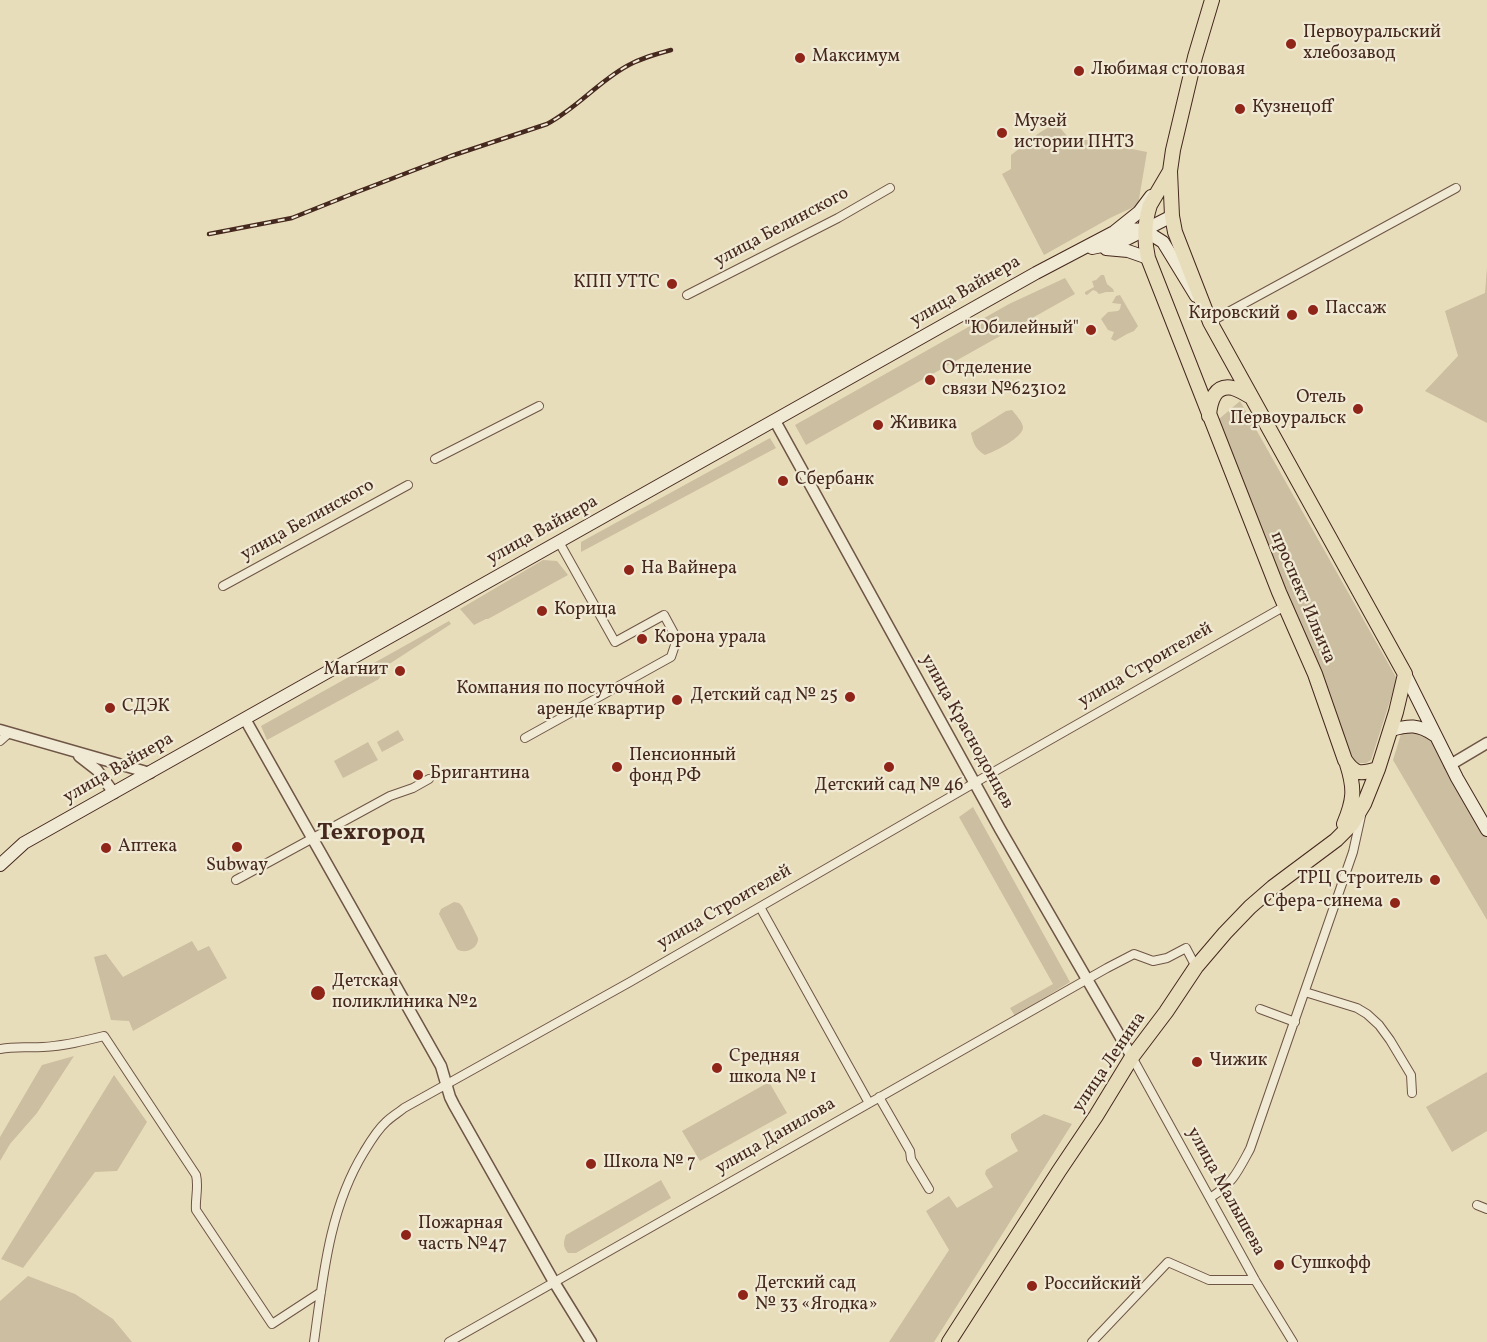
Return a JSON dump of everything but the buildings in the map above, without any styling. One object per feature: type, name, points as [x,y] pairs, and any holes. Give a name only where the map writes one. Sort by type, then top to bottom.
[{"type":"main road","points":[[1208,317],[1175,232],[1170,171],[1195,57],[1212,0]]},
{"type":"main road","name":"проспект Ильича","points":[[1170,171],[1150,205],[1144,230],[1148,258],[1285,606],[1315,674],[1345,759]]},
{"type":"main road","name":"улица Вайнера","points":[[0,865],[24,843],[1036,273],[1114,232],[1139,212],[1170,171]]},
{"type":"main road","name":"улица Вайнера","points":[[1079,250],[1121,242],[1172,216]]},
{"type":"main road","points":[[1114,232],[1129,229],[1144,230],[1163,242],[1208,317],[1405,674],[1450,765],[1487,830]]},
{"type":"main road","points":[[1093,248],[1128,251],[1148,258]]},
{"type":"main road","points":[[1209,416],[1209,405],[1214,394],[1222,388],[1234,388],[1251,397]]},
{"type":"main road","name":"улица Ленина","points":[[950,1342],[1132,1057],[1196,967],[1250,907],[1338,838],[1352,824],[1364,804],[1378,769],[1391,730],[1405,674]]},
{"type":"main road","points":[[1391,730],[1409,725],[1424,729],[1435,736]]},
{"type":"main road","points":[[1345,759],[1351,769],[1356,772],[1362,773],[1378,769]]},
{"type":"main road","points":[[1338,838],[1351,805],[1353,792],[1353,783],[1345,759]]},
{"type":"street","name":"улица Белинского","points":[[687,295],[838,218],[890,188]]},
{"type":"street","points":[[1208,317],[1456,188]]},
{"type":"street","points":[[435,459],[539,406]]},
{"type":"street","name":"улица Краснодонцев","points":[[775,421],[1021,865],[1132,1057]]},
{"type":"street","name":"улица Белинского","points":[[223,586],[408,485]]},
{"type":"street","points":[[525,738],[671,657],[677,639],[664,615],[615,642],[559,542]]},
{"type":"street","name":"улица Строителей","points":[[314,1342],[332,1230],[345,1191],[370,1142],[385,1123],[404,1108],[620,988],[1285,606]]},
{"type":"street","points":[[245,719],[441,1066],[454,1105],[554,1282],[591,1342]]},
{"type":"street","points":[[0,741],[5,732],[150,773]]},
{"type":"street","points":[[1450,765],[1487,743]]},
{"type":"street","points":[[74,752],[97,770],[114,793]]},
{"type":"street","points":[[236,880],[390,796],[413,788],[429,779]]},
{"type":"street","name":"улица Ленина","points":[[1210,1198],[1234,1179],[1250,1149],[1353,852],[1364,804]]},
{"type":"street","name":"улица Вайнера","points":[[0,856],[24,843]]},
{"type":"street","points":[[760,907],[869,1103]]},
{"type":"street","name":"улица Данилова","points":[[449,1342],[1134,954],[1153,961],[1167,958],[1186,948],[1196,967]]},
{"type":"street","points":[[1305,992],[1357,1008],[1379,1025],[1411,1075],[1412,1093]]},
{"type":"street","points":[[1260,1010],[1294,1022]]},
{"type":"street","points":[[0,1049],[13,1046],[42,1047],[73,1044],[104,1036],[196,1175],[198,1182],[196,1210],[272,1324],[321,1292]]},
{"type":"street","name":"улица Малышева","points":[[1132,1057],[1289,1341]]},
{"type":"street","points":[[879,1097],[929,1189]]},
{"type":"street","points":[[1477,1205],[1487,1209]]},
{"type":"street","points":[[1092,1342],[1168,1262],[1209,1280],[1254,1280]]},
{"type":"shaded area","points":[[1056,123],[1067,136],[1147,152],[1138,205],[1044,255],[1002,174],[1011,169],[1011,155]]},
{"type":"shaded area","points":[[1487,267],[1487,423],[1425,391],[1458,356],[1445,311],[1485,293]]},
{"type":"shaded area","points":[[1104,275],[1107,284],[1114,292],[1099,294],[1093,290],[1085,294],[1094,287],[1092,281]]},
{"type":"shaded area","points":[[1065,278],[1075,294],[806,445],[795,425],[1009,304]]},
{"type":"shaded area","points":[[1120,295],[1138,326],[1134,331],[1115,341],[1111,339],[1114,332],[1108,330],[1101,319],[1108,312],[1120,309],[1121,304],[1112,303],[1116,296]]},
{"type":"shaded area","points":[[1240,401],[1397,679],[1371,760],[1366,763],[1355,763],[1219,419]]},
{"type":"shaded area","points":[[1012,410],[1023,427],[1019,435],[985,455],[979,451],[971,433],[1006,411]]},
{"type":"shaded area","points":[[770,438],[776,448],[581,552],[581,542]]},
{"type":"shaded area","points":[[543,560],[557,561],[568,575],[474,625],[460,609]]},
{"type":"shaded area","points":[[449,621],[451,624],[383,668],[379,679],[267,740],[261,726]]},
{"type":"shaded area","points":[[398,730],[404,740],[382,752],[377,742]]},
{"type":"shaded area","points":[[1411,730],[1431,740],[1487,837],[1487,920],[1393,760],[1401,734]]},
{"type":"shaded area","points":[[368,742],[378,760],[343,778],[334,761]]},
{"type":"shaded area","points":[[973,807],[1070,982],[1015,1016],[1010,1008],[1053,984],[959,817]]},
{"type":"shaded area","points":[[454,902],[462,906],[478,938],[476,945],[467,951],[457,949],[439,914],[441,909]]},
{"type":"shaded area","points":[[192,941],[198,951],[209,946],[227,978],[133,1031],[129,1021],[111,1020],[94,957],[106,954],[123,977]]},
{"type":"shaded area","points":[[74,1056],[37,1113],[10,1144],[0,1161],[0,1137],[42,1065]]},
{"type":"shaded area","points":[[1487,1072],[1487,1131],[1452,1152],[1426,1107]]},
{"type":"shaded area","points":[[114,1075],[147,1122],[117,1171],[95,1172],[23,1268],[1,1259]]},
{"type":"shaded area","points":[[769,1082],[787,1113],[700,1161],[682,1131]]},
{"type":"shaded area","points":[[1044,1114],[1072,1124],[934,1342],[889,1342],[949,1250],[926,1211],[949,1196],[957,1208],[993,1187],[985,1174],[986,1170],[1018,1151],[1011,1134]]},
{"type":"shaded area","points":[[661,1180],[671,1198],[576,1253],[568,1253],[564,1245],[566,1235]]},
{"type":"shaded area","points":[[28,1276],[75,1294],[113,1319],[132,1342],[0,1342],[0,1301]]},
{"type":"railway","points":[[209,234],[292,218],[451,156],[547,124],[627,66],[643,58],[671,50]]},
{"type":"place","name":"Первоуральский хлебозавод","points":[[1291,44]]},
{"type":"place","name":"Максимум","points":[[800,58]]},
{"type":"place","name":"Любимая столовая","points":[[1079,71]]},
{"type":"place","name":"Кузнецoff","points":[[1240,109]]},
{"type":"place","name":"Музей истории ПНТЗ","points":[[1002,133]]},
{"type":"place","name":"КПП УТТС","points":[[672,284]]},
{"type":"place","name":"Пассаж","points":[[1313,310]]},
{"type":"place","name":"Кировский","points":[[1292,315]]},
{"type":"place","name":"\"Юбилейный\"","points":[[1091,330]]},
{"type":"place","name":"Отделение связи №623102","points":[[930,380]]},
{"type":"place","name":"Отель Первоуральск","points":[[1358,409]]},
{"type":"place","name":"Живика","points":[[878,425]]},
{"type":"place","name":"Сбербанк","points":[[783,481]]},
{"type":"place","name":"На Вайнера","points":[[629,570]]},
{"type":"place","name":"Корица","points":[[542,611]]},
{"type":"place","name":"Корона урала","points":[[642,639]]},
{"type":"place","name":"Магнит","points":[[400,671]]},
{"type":"place","name":"Детский сад № 25","points":[[850,697]]},
{"type":"place","name":"Компания по посуточной аренде квартир","points":[[677,700]]},
{"type":"place","name":"СДЭК","points":[[110,708]]},
{"type":"place","name":"Пенсионный фонд РФ","points":[[617,767]]},
{"type":"place","name":"Детский сад № 46","points":[[889,767]]},
{"type":"place","name":"Бригантина","points":[[418,775]]},
{"type":"place","name":"Subway","points":[[237,847]]},
{"type":"place","name":"Аптека","points":[[106,848]]},
{"type":"place","name":"ТРЦ Строитель","points":[[1435,880]]},
{"type":"place","name":"Сфера-синема","points":[[1395,903]]},
{"type":"place","name":"Детская поликлиника №2","points":[[318,993]]},
{"type":"place","name":"Чижик","points":[[1197,1062]]},
{"type":"place","name":"Средняя школа № 1","points":[[717,1068]]},
{"type":"place","name":"Школа № 7","points":[[591,1164]]},
{"type":"place","name":"Пожарная часть №47","points":[[406,1235]]},
{"type":"place","name":"Сушкофф","points":[[1279,1265]]},
{"type":"place","name":"Российский","points":[[1032,1286]]},
{"type":"place","name":"Детский сад № 33 «Ягодка»","points":[[743,1295]]},
{"type":"district","name":"Техгород","points":[[371,835]]}]
